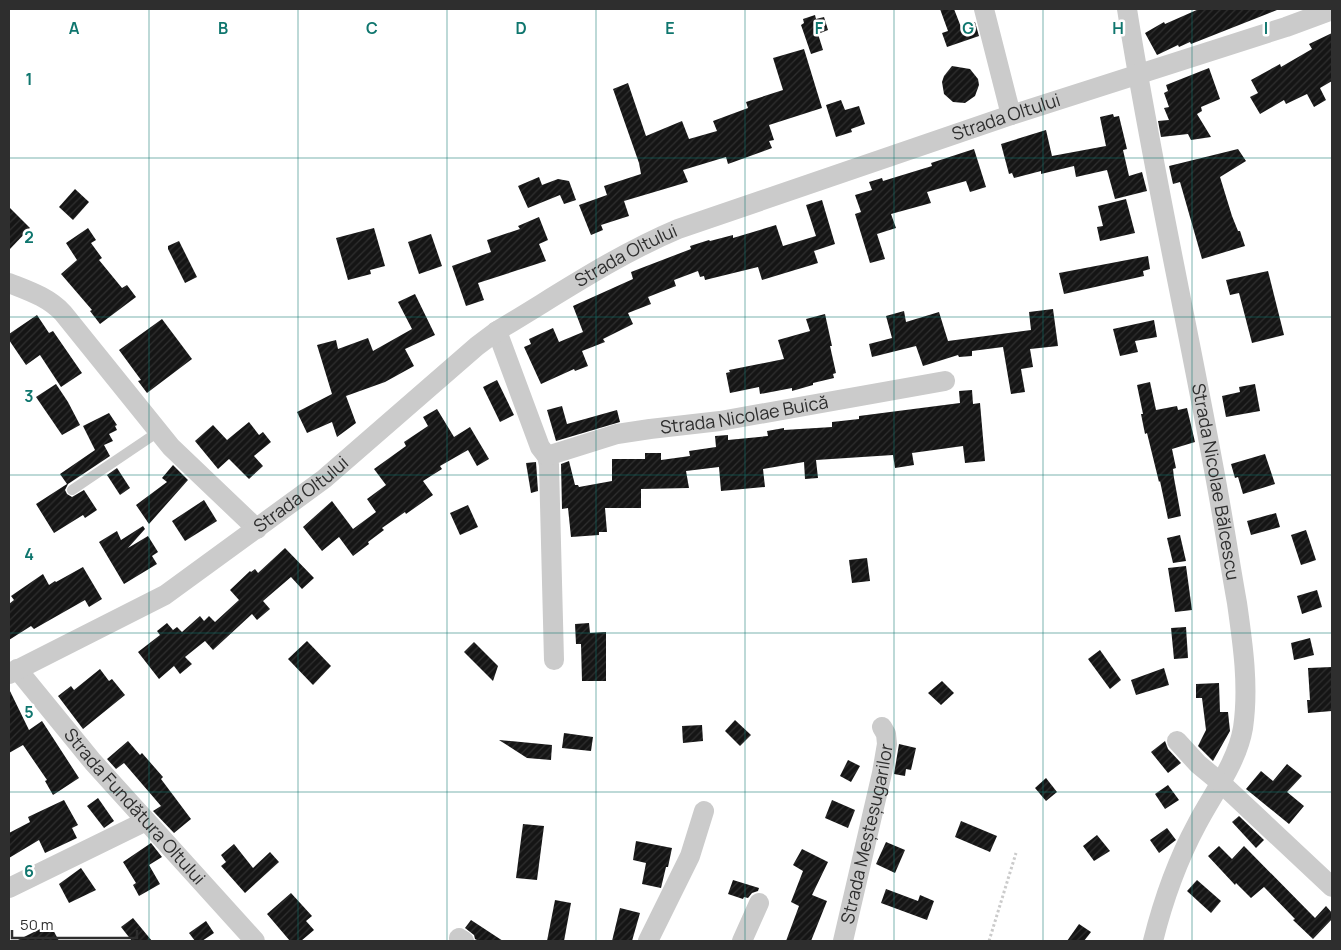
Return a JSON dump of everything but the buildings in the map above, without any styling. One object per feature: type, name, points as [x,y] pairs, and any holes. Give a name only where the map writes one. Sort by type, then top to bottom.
[{"type":"street","points":[[984,9],[1012,114]]},
{"type":"street","name":"Strada Nicolae Bălcescu","points":[[1128,9],[1138,75],[1212,455],[1243,643],[1245,695],[1242,731],[1234,756],[1179,861],[1158,919],[1153,941]]},
{"type":"street","name":"Strada Oltului","points":[[13,672],[165,595],[324,479],[477,346],[497,331],[627,253],[678,229],[1012,114],[1286,27],[1332,10]]},
{"type":"street","points":[[9,283],[53,302],[170,447],[257,529]]},
{"type":"street","points":[[497,331],[540,447],[547,456],[549,465],[554,660]]},
{"type":"street","name":"Strada Nicolae Buică","points":[[547,456],[616,434],[720,421],[945,381]]},
{"type":"street","name":"Strada Fundătura Oltului","points":[[13,672],[255,941]]},
{"type":"street","name":"Strada Meșteșugarilor","points":[[843,941],[882,773],[887,744],[886,734],[882,727]]},
{"type":"street","points":[[1177,741],[1198,764],[1221,783],[1332,887]]},
{"type":"street","points":[[648,941],[690,856],[704,810]]},
{"type":"street","points":[[9,888],[146,821]]},
{"type":"street","points":[[742,941],[759,903]]},
{"type":"lane","points":[[72,490],[158,432]]},
{"type":"path","points":[[989,941],[1016,853]]}]
